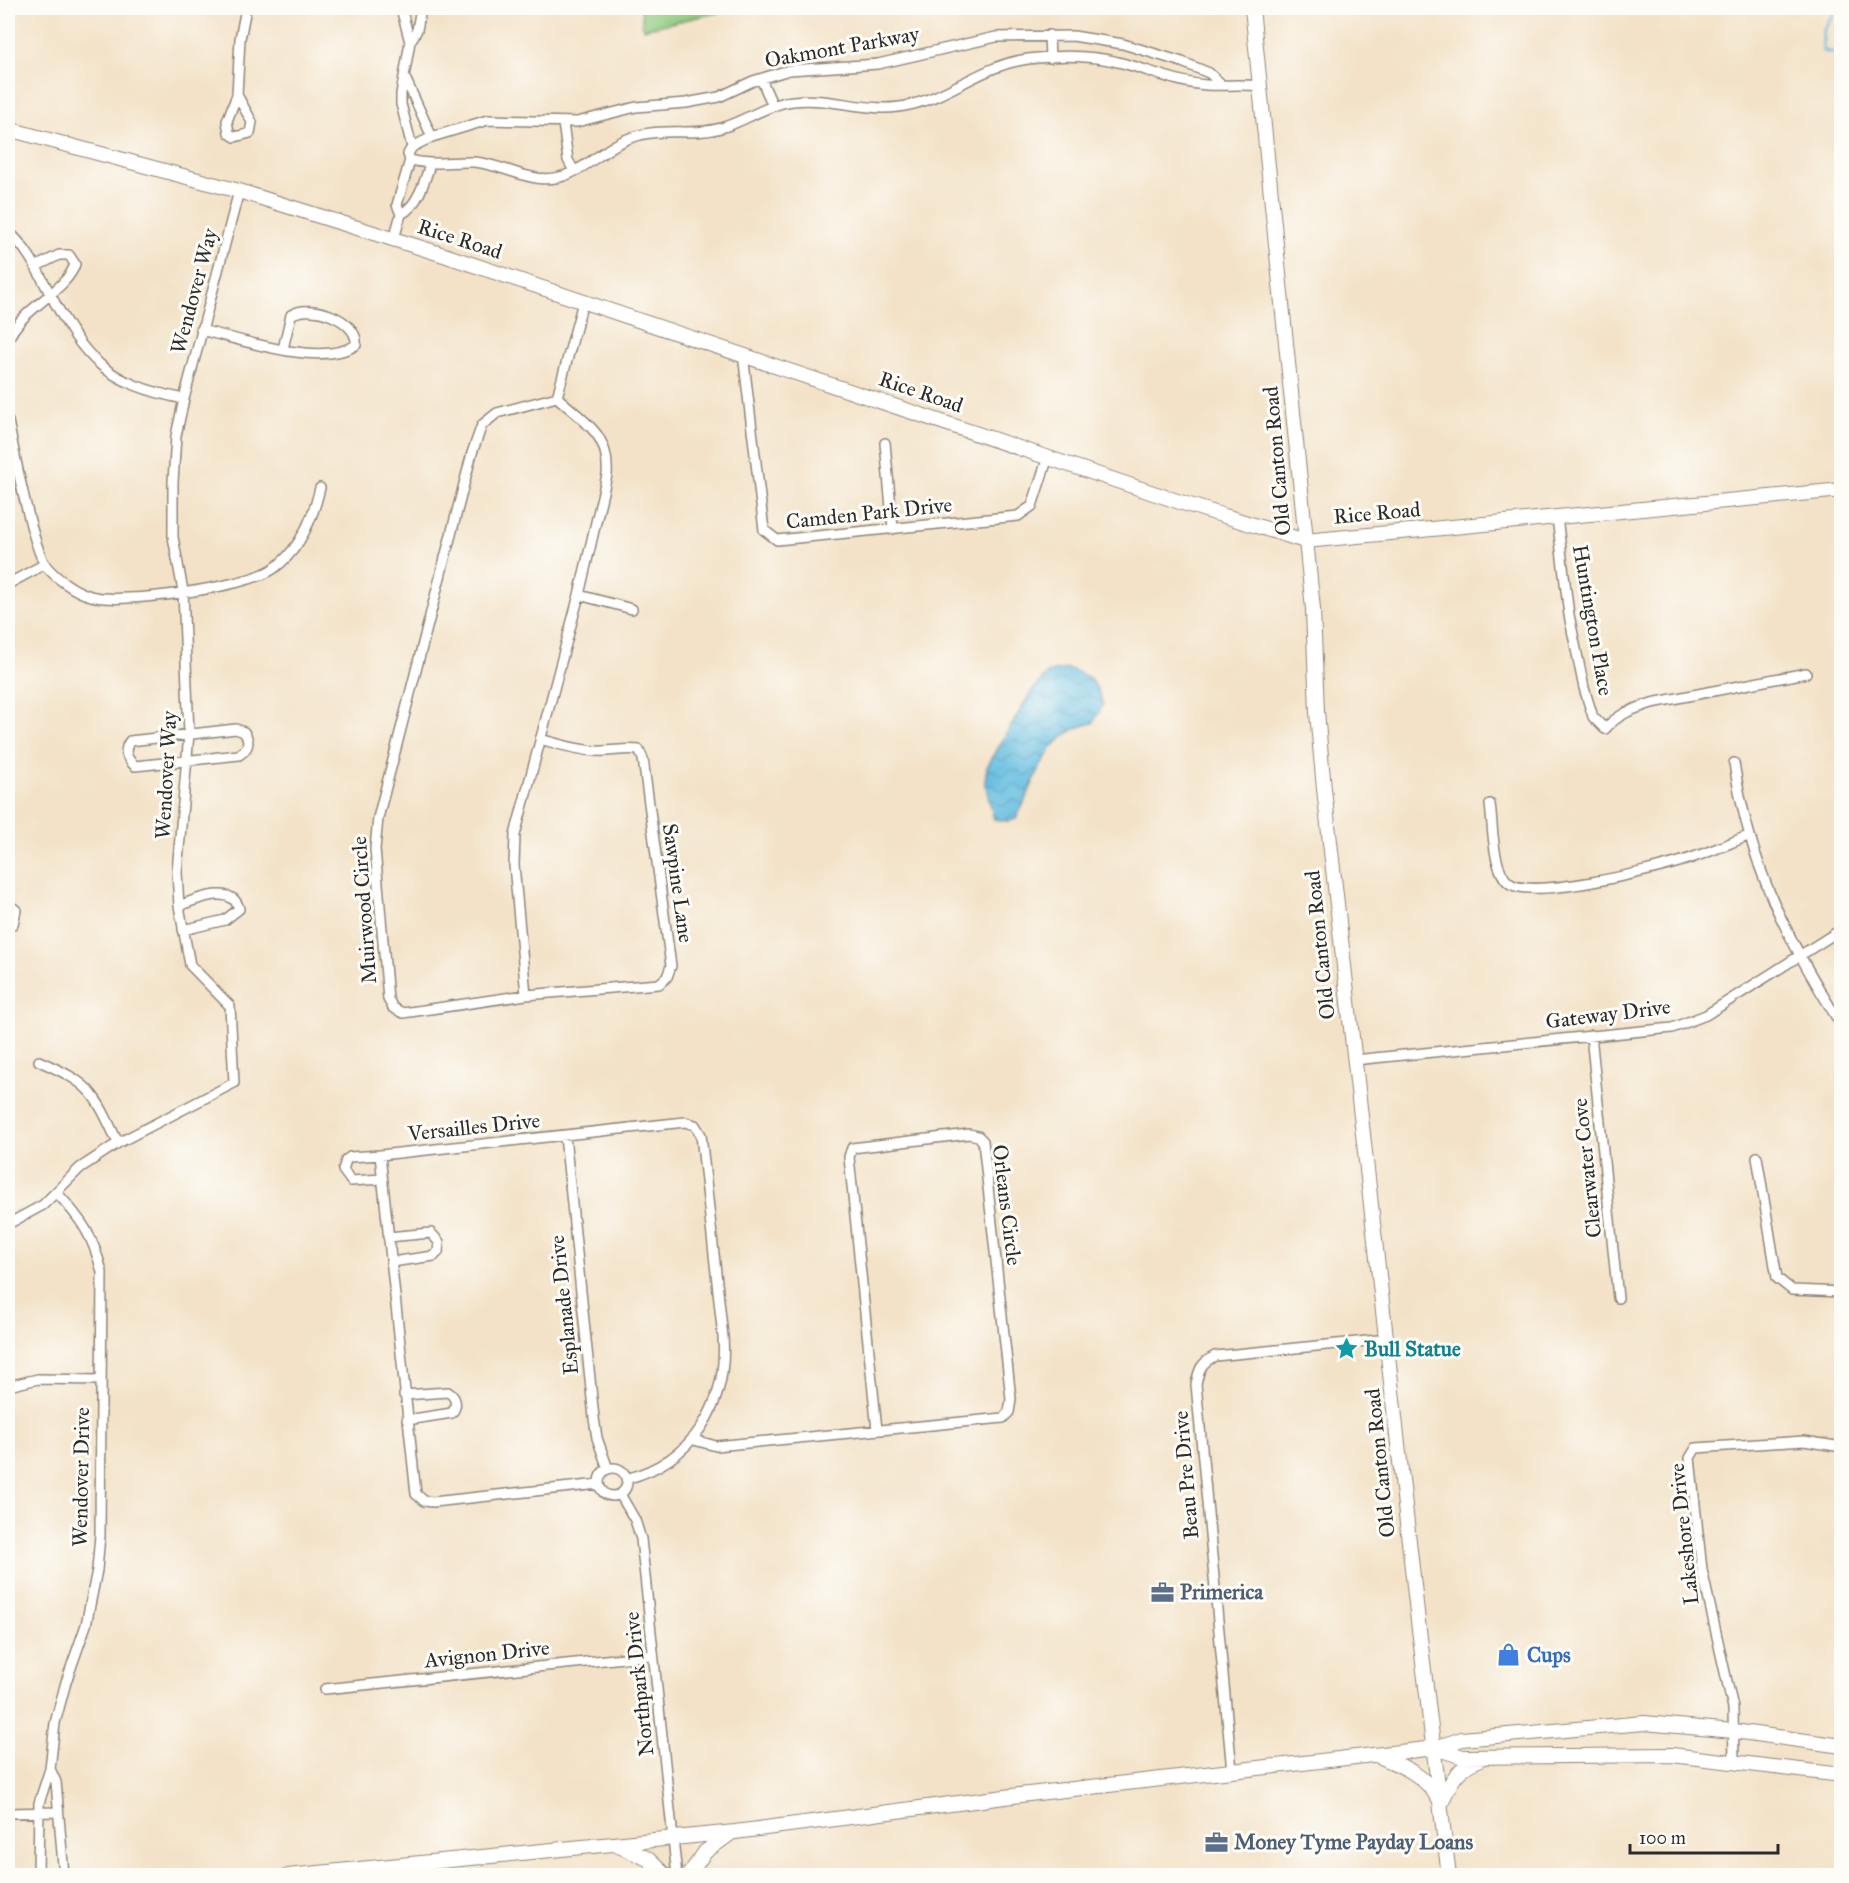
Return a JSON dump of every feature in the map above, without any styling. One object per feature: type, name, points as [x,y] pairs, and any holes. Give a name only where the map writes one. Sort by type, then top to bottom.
[{"type":"main road","name":"Old Canton Road","points":[[1252,8],[1313,609],[1317,712],[1324,789],[1388,1339],[1417,1614],[1449,1875]]},
{"type":"main road","name":"Rice Road","points":[[8,129],[239,191],[394,239],[1305,541],[1842,490]]},
{"type":"main road","points":[[288,1875],[735,1832],[1435,1748],[1462,1739],[1570,1731],[1620,1724],[1683,1725],[1842,1746]]},
{"type":"main road","points":[[1435,1748],[1463,1756],[1621,1754],[1734,1761],[1842,1775]]},
{"type":"main road","points":[[1374,1755],[1412,1770],[1435,1792],[1441,1804]]},
{"type":"main road","points":[[1441,1804],[1448,1787],[1460,1770],[1489,1756]]},
{"type":"main road","points":[[688,1875],[705,1852],[735,1832]]},
{"type":"main road","points":[[615,1844],[648,1859],[666,1875]]},
{"type":"street","points":[[237,95],[240,39],[246,8]]},
{"type":"street","points":[[394,239],[401,214],[397,205],[410,160],[408,151],[412,147],[401,104],[410,42],[401,8]]},
{"type":"street","points":[[410,42],[417,30],[421,8]]},
{"type":"street","points":[[1049,34],[1050,58]]},
{"type":"street","name":"Oakmont Parkway","points":[[412,147],[432,137],[488,120],[517,118],[563,123],[593,119],[636,106],[705,100],[761,79],[803,68],[861,66],[895,61],[945,46],[996,37],[1049,34],[1127,45],[1209,73],[1220,83]]},
{"type":"street","points":[[1122,63],[1127,45]]},
{"type":"street","name":"Oakmont Parkway","points":[[410,160],[430,164],[472,162],[490,165],[518,176],[541,179],[574,171],[606,148],[632,137],[662,131],[718,129],[773,106],[809,100],[861,108],[909,105],[993,68],[1027,59],[1072,57],[1122,63],[1206,85],[1220,83],[1260,86]]},
{"type":"street","points":[[761,79],[773,106]]},
{"type":"street","points":[[406,80],[432,137]]},
{"type":"street","points":[[563,123],[568,160],[574,171]]},
{"type":"street","points":[[401,214],[409,211],[425,181],[430,164]]},
{"type":"street","name":"Wendover Way","points":[[8,1224],[43,1205],[80,1168],[118,1143],[234,1083],[230,1006],[190,965],[179,906],[177,872],[189,734],[183,591],[173,537],[172,482],[176,435],[184,399],[239,191]]},
{"type":"street","points":[[8,231],[20,242],[37,266],[50,293],[83,348],[111,375],[150,392],[184,399]]},
{"type":"street","points":[[8,340],[26,314],[72,274],[75,264],[69,255],[59,255],[37,266]]},
{"type":"street","points":[[525,995],[514,865],[515,836],[579,595],[607,476],[608,458],[604,444],[596,431],[557,397],[583,302]]},
{"type":"street","points":[[201,330],[283,349],[324,354],[347,351],[356,345],[357,338],[348,325],[312,309],[300,309],[291,315],[283,349]]},
{"type":"street","name":"Camden Park Drive","points":[[743,354],[764,530],[777,540],[1018,516],[1032,506],[1048,457]]},
{"type":"street","name":"Muirwood Circle","points":[[525,995],[403,1013],[393,1008],[388,999],[375,849],[378,818],[472,453],[482,425],[497,412],[557,397]]},
{"type":"street","points":[[8,421],[45,564],[64,583],[91,596],[121,598],[244,582],[273,569],[296,545],[314,512],[320,488]]},
{"type":"street","points":[[885,443],[893,529]]},
{"type":"street","name":"Huntington Place","points":[[1557,517],[1569,615],[1584,688],[1593,717],[1605,729],[1621,714],[1652,703],[1806,673]]},
{"type":"street","points":[[8,584],[45,564]]},
{"type":"street","points":[[579,595],[632,609]]},
{"type":"street","points":[[236,729],[244,732],[248,744],[239,755],[186,763],[135,766],[126,754],[126,747],[130,741],[189,734],[236,729]]},
{"type":"street","name":"Sawpine Lane","points":[[525,995],[659,984],[667,977],[671,966],[644,759],[639,750],[575,749],[540,739]]},
{"type":"street","points":[[1734,763],[1748,837],[1774,906],[1799,958],[1842,1026]]},
{"type":"street","points":[[1491,804],[1499,871],[1510,884],[1530,889],[1599,881],[1680,862],[1748,837]]},
{"type":"street","points":[[179,906],[210,896],[224,895],[238,904],[239,909],[225,920],[183,930]]},
{"type":"street","points":[[8,904],[16,910],[13,924],[8,927]]},
{"type":"street","name":"Gateway Drive","points":[[1354,1060],[1672,1028],[1706,1015],[1842,929]]},
{"type":"street","name":"Clearwater Cove","points":[[1591,1035],[1618,1298]]},
{"type":"street","points":[[39,1061],[76,1078],[98,1100],[118,1143]]},
{"type":"street","name":"Versailles Drive","points":[[599,1484],[424,1501],[416,1494],[380,1155],[685,1122],[695,1125],[701,1135],[723,1337],[724,1369],[713,1411],[694,1440],[659,1466],[626,1479]]},
{"type":"street","name":"Orleans Circle","points":[[694,1440],[716,1446],[877,1431],[1003,1418],[1009,1412],[1011,1399],[983,1141],[978,1136],[969,1134],[852,1148],[849,1157],[877,1431]]},
{"type":"street","name":"Esplanade Drive","points":[[565,1136],[594,1418],[597,1438],[608,1469]]},
{"type":"street","points":[[380,1155],[350,1157],[346,1160],[343,1170],[351,1180],[382,1179]]},
{"type":"street","points":[[1757,1157],[1777,1278],[1792,1290],[1842,1292]]},
{"type":"street","name":"Wendover Drive","points":[[38,1875],[38,1812],[43,1783],[50,1769],[55,1723],[66,1682],[86,1625],[97,1570],[102,1272],[96,1247],[83,1221],[57,1193]]},
{"type":"street","points":[[388,1238],[431,1233],[439,1242],[434,1256],[391,1262]]},
{"type":"street","name":"Beau Pre Drive","points":[[1232,1771],[1196,1384],[1199,1371],[1203,1362],[1215,1356],[1388,1339]]},
{"type":"street","points":[[8,1386],[38,1379],[101,1380]]},
{"type":"street","points":[[404,1395],[448,1392],[456,1403],[452,1413],[445,1416],[407,1420]]},
{"type":"street","name":"Lakeshore Drive","points":[[1734,1761],[1733,1708],[1702,1570],[1690,1470],[1692,1452],[1701,1447],[1804,1441],[1842,1447]]},
{"type":"street","points":[[608,1469],[620,1470],[626,1479],[626,1487],[620,1494],[606,1494],[599,1484],[602,1474],[608,1469]]},
{"type":"street","name":"Northpark Drive","points":[[620,1494],[635,1520],[641,1539],[678,1875]]},
{"type":"street","name":"Avignon Drive","points":[[325,1689],[653,1655]]},
{"type":"street","name":"Wendover Drive","points":[[50,1769],[56,1782],[64,1875]]},
{"type":"street","points":[[8,1813],[58,1812]]},
{"type":"green space","points":[[641,8],[738,8],[643,29]]},
{"type":"water","points":[[1067,669],[1081,673],[1095,685],[1103,705],[1093,723],[1076,728],[1052,748],[1036,775],[1016,819],[1007,821],[994,819],[985,782],[987,767],[1031,692],[1049,672]]},
{"type":"waterway","points":[[1837,8],[1823,31],[1823,51],[1842,54]]},
{"type":"place","name":"Bull Statue","points":[[1346,1349]]},
{"type":"place","name":"Primerica","points":[[1162,1592]]},
{"type":"place","name":"Cups","points":[[1509,1655]]},
{"type":"place","name":"Money Tyme Payday Loans","points":[[1216,1842]]}]
